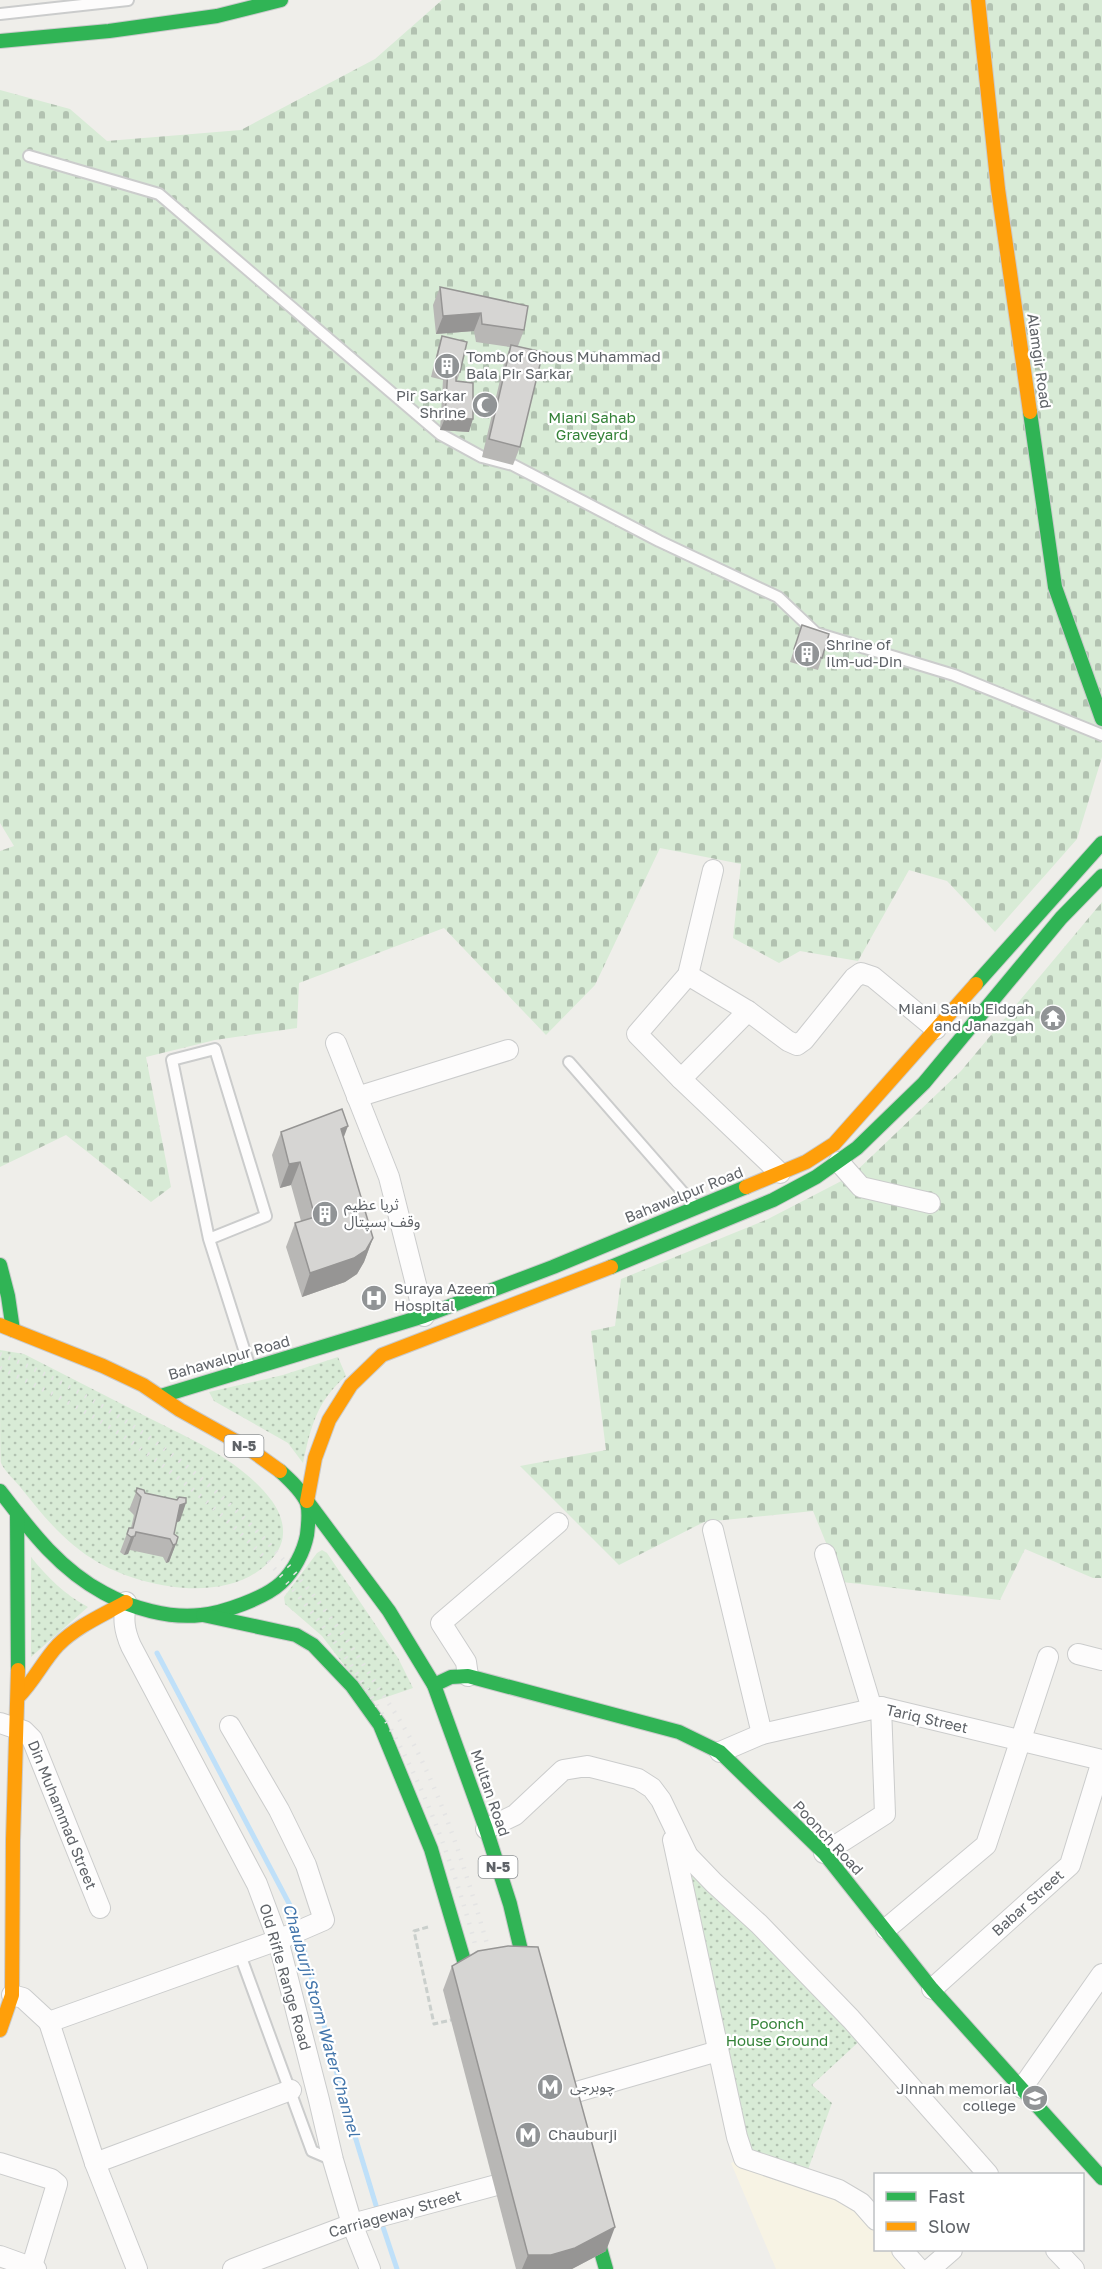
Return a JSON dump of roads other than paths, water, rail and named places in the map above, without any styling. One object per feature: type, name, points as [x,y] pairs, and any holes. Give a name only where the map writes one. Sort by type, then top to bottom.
[{"type":"main road","points":[[215,0],[217,16]]},
{"type":"main road","points":[[0,41],[109,31],[217,16],[281,0]]},
{"type":"main road","name":"Alamgir Road","points":[[978,0],[998,189],[1054,587],[1102,719]]},
{"type":"main road","points":[[1101,840],[1102,900]]},
{"type":"main road","name":"Bahawalpur Road","points":[[161,1396],[424,1316],[553,1267],[806,1161],[834,1144],[1101,840]]},
{"type":"main road","points":[[203,1615],[239,1604],[281,1584],[305,1544],[308,1529],[307,1501],[310,1473],[323,1429],[359,1374],[382,1355],[574,1284],[771,1201],[825,1173],[858,1147],[924,1082],[951,1053],[1059,920],[1100,878]]},
{"type":"main road","points":[[0,1265],[8,1296],[4,1330]]},
{"type":"main road","name":"N-5","points":[[4,1330],[96,1364],[161,1396],[180,1410],[234,1439],[274,1466],[289,1479],[307,1501]]},
{"type":"main road","points":[[0,1491],[60,1564],[92,1586],[126,1602],[163,1612],[203,1615],[296,1635],[313,1645],[330,1660],[380,1725],[431,1849],[479,2012]]},
{"type":"main road","name":"Multan Road","points":[[307,1501],[389,1611],[434,1685],[486,1829],[510,1904],[533,1997]]},
{"type":"main road","points":[[17,1513],[8,1580],[9,1650],[18,1697]]},
{"type":"main road","points":[[0,2030],[6,1993],[8,1726],[18,1697],[29,1687],[58,1644],[85,1625],[126,1602]]},
{"type":"main road","name":"Poonch Road","points":[[434,1685],[449,1676],[457,1674],[468,1676],[679,1732],[720,1752],[824,1853],[932,1989],[1100,2171]]},
{"type":"main road","points":[[587,2202],[606,2269]]},
{"type":"street","points":[[714,870],[688,975],[637,1034],[780,1173]]},
{"type":"street","points":[[688,975],[748,1011],[788,1041],[797,1045],[804,1040],[854,978],[861,973],[873,977],[936,1029]]},
{"type":"street","points":[[681,1079],[748,1011]]},
{"type":"street","points":[[336,1043],[389,1177],[424,1316]]},
{"type":"street","points":[[357,1097],[508,1050]]},
{"type":"street","points":[[839,1162],[861,1187],[930,1203]]},
{"type":"street","points":[[468,1676],[466,1662],[441,1623],[558,1523]]},
{"type":"street","points":[[713,1530],[762,1734]]},
{"type":"street","points":[[824,1853],[885,1815],[876,1708],[825,1554]]},
{"type":"street","name":"Old Rifle Range Road","points":[[126,1602],[123,1622],[125,1632],[257,1884],[282,1938],[333,2160],[370,2269]]},
{"type":"street","points":[[1077,1653],[1102,1660]]},
{"type":"street","points":[[886,1929],[986,1845],[1048,1657]]},
{"type":"street","name":"Tariq Street","points":[[720,1752],[762,1734],[876,1708],[1102,1761]]},
{"type":"street","name":"Din Muhammad Street","points":[[8,1726],[29,1733],[100,1908]]},
{"type":"street","points":[[49,2022],[282,1938],[324,1920],[306,1865],[279,1810],[230,1726]]},
{"type":"street","name":"Babar Street","points":[[932,1989],[1070,1865],[1102,1761]]},
{"type":"street","points":[[486,1829],[515,1815],[563,1770],[587,1766],[638,1779],[652,1788],[661,1800],[688,1856],[759,1924],[851,2019],[986,2173]]},
{"type":"street","points":[[668,1817],[737,2137],[744,2158],[839,2190],[861,2203],[874,2218]]},
{"type":"street","points":[[1022,2088],[1102,1974]]},
{"type":"street","points":[[6,1993],[23,1998],[49,2022],[95,2163],[137,2269]]},
{"type":"street","points":[[559,2097],[718,2051]]},
{"type":"street","points":[[95,2163],[291,2090]]},
{"type":"street","points":[[0,2163],[51,2179],[57,2184],[33,2268],[0,2256]]},
{"type":"street","name":"Carriageway Street","points":[[233,2269],[355,2224],[525,2177]]},
{"type":"street","points":[[903,2251],[919,2269]]},
{"type":"street","points":[[930,2269],[951,2251]]},
{"type":"street","points":[[1057,2251],[1074,2269]]},
{"type":"lane","points":[[0,14],[128,0]]},
{"type":"lane","points":[[29,156],[159,194],[440,434],[482,457],[513,465],[659,541],[778,597],[816,633],[954,675],[1102,735]]},
{"type":"lane","points":[[209,1239],[266,1216],[215,1049],[172,1060],[209,1239],[250,1368]]},
{"type":"lane","points":[[569,1062],[696,1208]]},
{"type":"lane","points":[[239,1952],[312,2151],[333,2160]]},
{"type":"waterway","name":"Chauburji Storm Water Channel","points":[[157,1653],[293,1911],[297,1926]]},
{"type":"waterway","name":"Chauburji Storm Water Channel","points":[[300,1935],[344,2100],[378,2212]]},
{"type":"waterway","name":"Chauburji Storm Water Channel","points":[[381,2221],[397,2269]]},
{"type":"railway","points":[[0,1354],[58,1381],[114,1413],[166,1450],[216,1492],[262,1536],[305,1585],[344,1636],[417,1750],[453,1835],[493,1965]]},
{"type":"railway","points":[[0,1368],[89,1414],[122,1435],[180,1479],[221,1514],[259,1552],[328,1633],[359,1677],[412,1770],[451,1867],[481,1967]]},
{"type":"place","name":"Tomb of Ghous Muhammad Bala Pir Sarkar","points":[[447,366]]},
{"type":"place","name":"Pir Sarkar Shrine","points":[[485,405]]},
{"type":"place","name":"Shrine of Ilm-ud-Din","points":[[807,654]]},
{"type":"place","name":"Miani Sahib Eidgah and Janazgah","points":[[1053,1018]]},
{"type":"place","name":"ثریا عظیم وقف ہسپتال","points":[[325,1214]]},
{"type":"place","name":"Suraya Azeem Hospital","points":[[374,1298]]},
{"type":"place","name":"چوبرجی","points":[[550,2087]]},
{"type":"place","name":"Jinnah memorial college","points":[[1035,2098]]},
{"type":"place","name":"Chauburji","points":[[528,2135]]},
{"type":"park label","name":"Miani Sahab Graveyard","points":[[592,426]]},
{"type":"park label","name":"Poonch House Ground","points":[[777,2032]]}]
